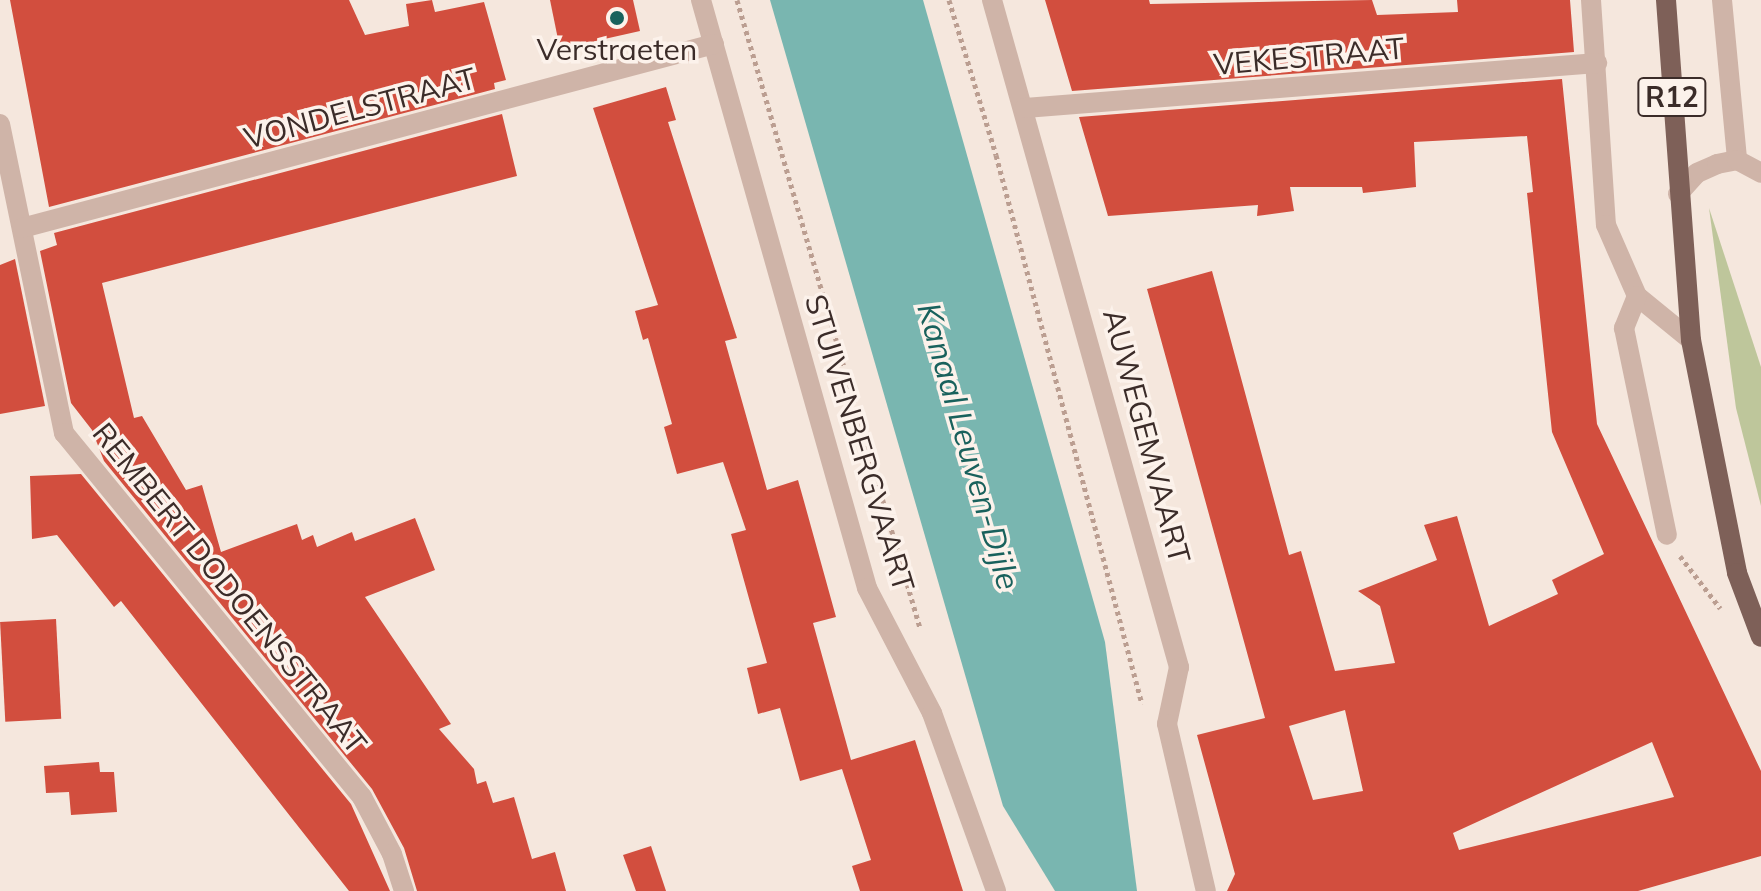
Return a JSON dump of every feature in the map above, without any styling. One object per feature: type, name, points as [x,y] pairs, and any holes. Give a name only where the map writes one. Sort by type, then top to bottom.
[{"type":"main road","name":"R12","points":[[1666,0],[1691,340],[1737,573],[1761,637]]},
{"type":"street","name":"STUIVENBERGVAART","points":[[701,0],[867,588],[932,713],[996,891]]},
{"type":"street","name":"AUWEGEMVAART","points":[[992,0],[1025,108],[1179,667],[1167,724],[1206,891]]},
{"type":"street","points":[[1591,0],[1606,225],[1637,296],[1691,340]]},
{"type":"street","name":"R12","points":[[1678,194],[1697,173],[1737,160],[1722,0]]},
{"type":"street","name":"VONDELSTRAAT","points":[[22,228],[714,44]]},
{"type":"street","name":"VEKESTRAAT","points":[[1025,108],[1597,63]]},
{"type":"street","name":"REMBERT DODOENSSTRAAT","points":[[0,124],[5,179],[22,228],[64,433],[362,797],[392,854],[404,891]]},
{"type":"street","points":[[1737,160],[1761,173]]},
{"type":"street","points":[[1637,296],[1624,328],[1667,535]]},
{"type":"path","points":[[737,0],[923,640]]},
{"type":"path","points":[[949,0],[1028,275],[1143,710]]},
{"type":"path","points":[[1667,535],[1704,593],[1727,614]]},
{"type":"green space","points":[[1709,208],[1761,367],[1761,506],[1736,408]]},
{"type":"water","name":"Kanaal Leuven-Dijle","points":[[770,0],[923,0],[1105,642],[1137,891],[1055,891],[1003,806]]},
{"type":"building","points":[[10,0],[349,0],[365,35],[409,26],[406,4],[432,0],[435,12],[484,2],[506,80],[494,83],[495,89],[49,207]]},
{"type":"building","points":[[550,0],[633,0],[640,31],[560,49]]},
{"type":"building","points":[[1045,0],[1149,0],[1150,4],[1372,0],[1377,15],[1458,12],[1457,0],[1570,0],[1574,52],[1072,91]]},
{"type":"building","points":[[1562,79],[1597,424],[1761,771],[1761,856],[1638,891],[1227,891],[1235,874],[1197,735],[1265,718],[1147,289],[1212,271],[1289,555],[1301,551],[1335,671],[1395,663],[1380,606],[1358,591],[1437,560],[1424,525],[1457,516],[1489,626],[1558,594],[1552,580],[1604,554],[1552,432],[1527,193],[1533,192],[1527,136],[1414,142],[1416,187],[1363,193],[1362,187],[1290,187],[1294,211],[1257,216],[1258,205],[1108,216],[1079,117]],"holes":[[[1345,710],[1363,791],[1313,800],[1289,726]],[[1652,742],[1674,797],[1459,850],[1453,833]]]},
{"type":"building","points":[[666,87],[676,120],[668,122],[737,338],[725,341],[767,490],[798,480],[836,617],[813,623],[851,760],[915,740],[963,891],[860,891],[852,866],[871,860],[842,769],[800,781],[780,708],[758,714],[747,668],[767,663],[731,534],[746,530],[723,462],[677,474],[664,427],[672,424],[648,338],[643,340],[635,311],[658,305],[593,108]]},
{"type":"building","points":[[502,114],[517,176],[102,283],[134,418],[142,416],[186,490],[202,485],[221,552],[297,524],[302,540],[313,535],[317,547],[352,532],[355,541],[415,518],[435,570],[365,597],[451,724],[439,729],[474,769],[477,784],[486,781],[493,803],[514,797],[532,859],[555,852],[566,891],[417,891],[404,848],[372,789],[104,461],[92,430],[71,403],[40,251],[57,245],[54,233]]},
{"type":"building","points":[[15,259],[45,406],[0,414],[0,265]]},
{"type":"building","points":[[81,474],[351,804],[390,891],[349,891],[121,601],[114,607],[57,535],[32,539],[30,476]]},
{"type":"building","points":[[56,619],[61,719],[5,722],[0,622]]},
{"type":"building","points":[[99,762],[100,772],[114,772],[117,812],[71,815],[69,792],[46,793],[44,766]]},
{"type":"building","points":[[651,846],[666,891],[636,891],[623,855]]},
{"type":"place","name":"Verstraeten","points":[[617,18]]}]
